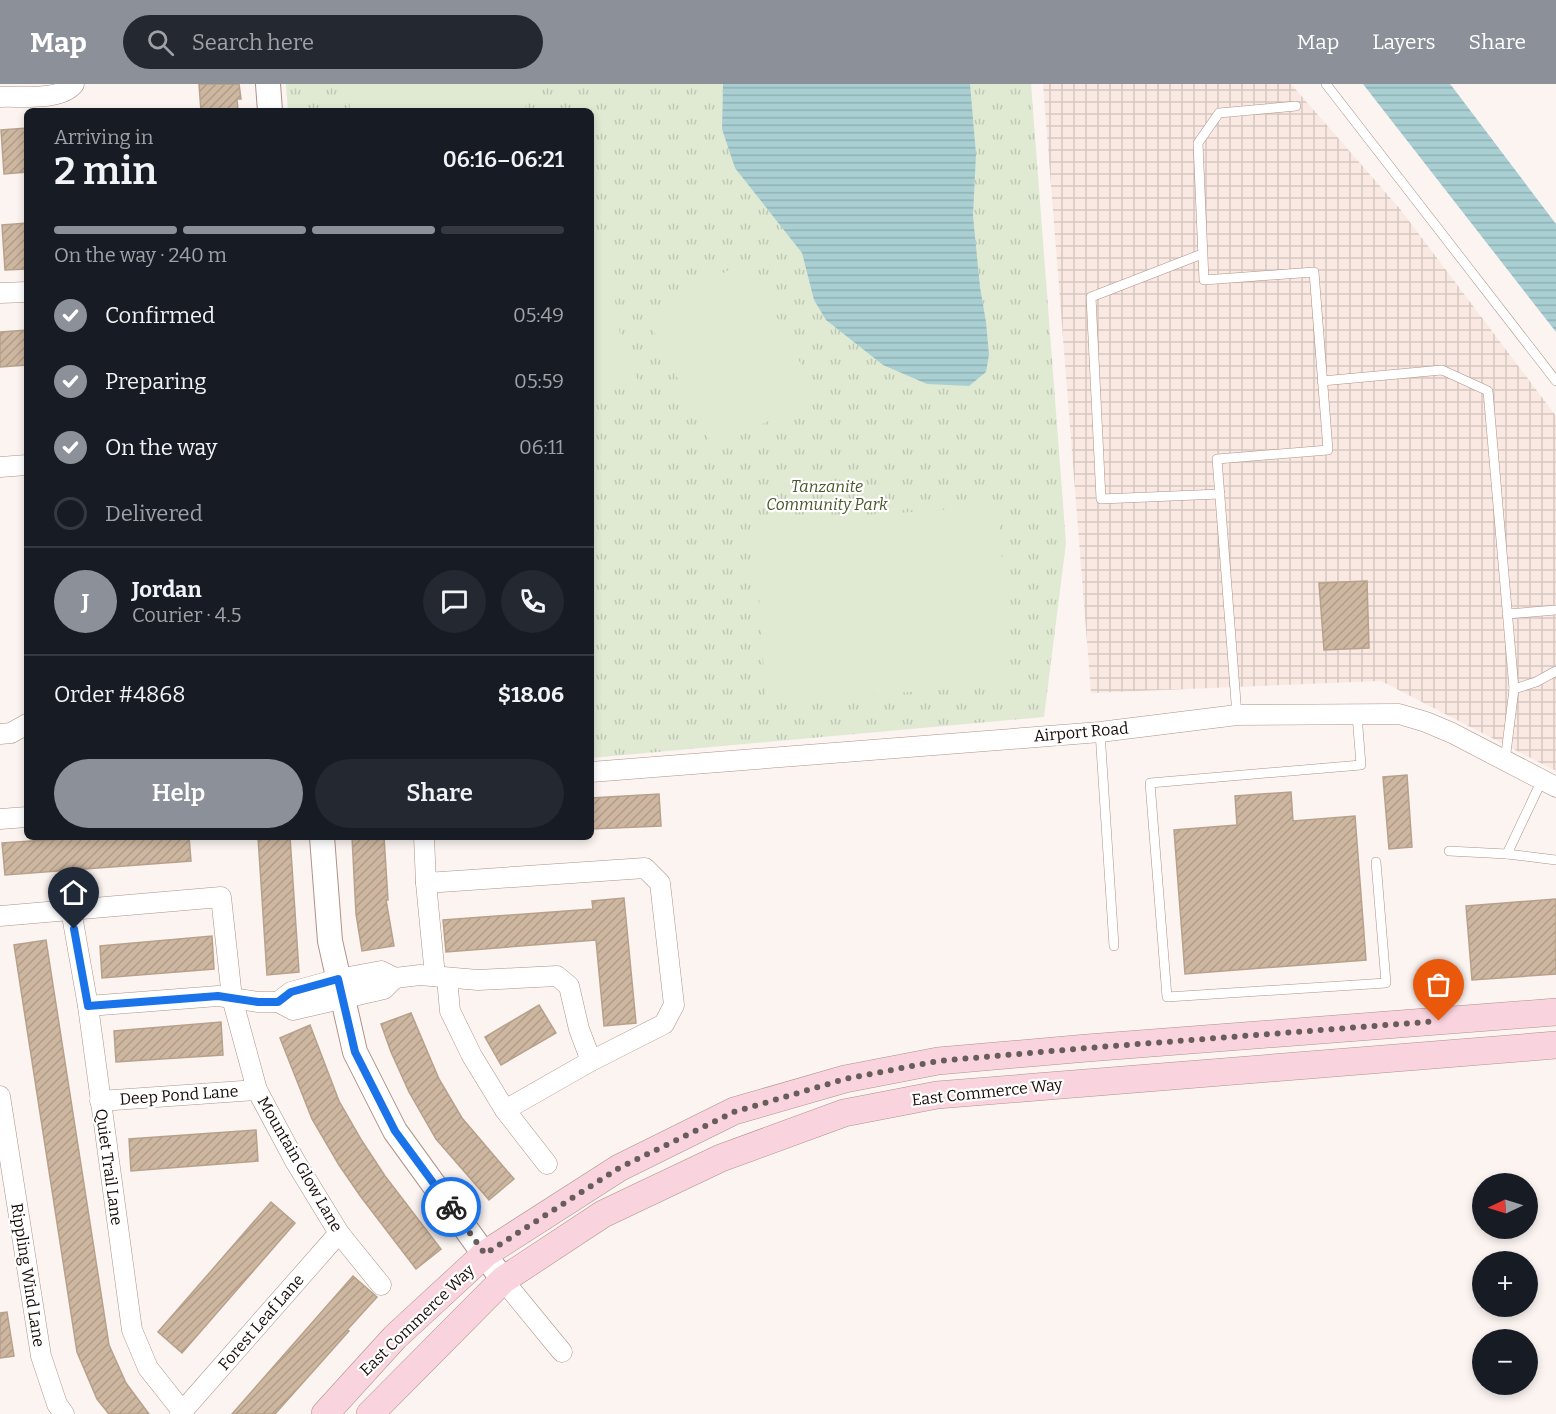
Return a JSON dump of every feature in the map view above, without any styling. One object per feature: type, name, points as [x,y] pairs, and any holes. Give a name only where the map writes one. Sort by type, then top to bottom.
[{"type":"main road","name":"East Commerce Way","points":[[325,1414],[395,1337],[485,1254],[619,1168],[734,1112],[845,1079],[938,1061],[1556,1012]]},
{"type":"main road","name":"East Commerce Way","points":[[370,1414],[503,1280],[603,1214],[721,1158],[844,1113],[937,1095],[1556,1045]]},
{"type":"street","points":[[0,98],[60,94],[70,90],[74,84]]},
{"type":"street","points":[[268,84],[270,108]]},
{"type":"street","points":[[0,293],[24,292]]},
{"type":"street","points":[[0,467],[24,465]]},
{"type":"street","name":"Airport Road","points":[[594,771],[1100,732],[1238,715],[1399,714],[1452,733],[1549,784]]},
{"type":"street","points":[[0,734],[11,733],[24,726]]},
{"type":"street","points":[[0,819],[24,817]]},
{"type":"street","points":[[322,840],[330,941],[355,1052],[395,1131],[503,1280],[562,1352]]},
{"type":"street","points":[[424,840],[426,883],[441,977],[450,1011],[472,1056],[504,1110],[547,1164]]},
{"type":"street","points":[[426,883],[645,868],[660,883],[674,1005],[664,1024],[591,1060],[504,1110]]},
{"type":"street","name":"Mountain Glow Lane","points":[[71,910],[221,897],[232,998],[257,1090],[295,1161],[339,1233],[381,1285]]},
{"type":"street","points":[[0,916],[71,910]]},
{"type":"street","name":"Quiet Trail Lane","points":[[71,910],[88,1006],[132,1330],[148,1368],[181,1412]]},
{"type":"street","points":[[88,1006],[218,996],[258,1002],[278,1002],[291,992],[340,989],[381,972],[395,978],[420,975],[478,980],[557,976],[569,986],[579,1029],[591,1060]]},
{"type":"street","name":"Deep Pond Lane","points":[[100,1101],[257,1090]]},
{"type":"street","name":"Rippling Wind Lane","points":[[0,1096],[41,1356],[57,1404],[64,1414]]},
{"type":"street","name":"Forest Leaf Lane","points":[[181,1412],[339,1233]]},
{"type":"lane","points":[[1326,84],[1556,381]]},
{"type":"lane","points":[[1238,715],[1217,459],[1328,450],[1314,272],[1203,280],[1198,143],[1219,113],[1296,105]]},
{"type":"lane","points":[[1202,254],[1091,297],[1101,499],[1220,494]]},
{"type":"lane","points":[[1322,381],[1442,370],[1488,391],[1514,688],[1505,760]]},
{"type":"lane","points":[[1508,614],[1556,610]]},
{"type":"lane","points":[[1514,688],[1536,682],[1556,671]]},
{"type":"lane","points":[[1357,715],[1361,765],[1150,783],[1167,998],[1386,983],[1376,862]]},
{"type":"lane","points":[[1100,732],[1114,946]]},
{"type":"lane","points":[[1507,854],[1549,784]]},
{"type":"lane","points":[[1449,850],[1556,860]]},
{"type":"shaded area","points":[[1043,84],[1291,84],[1400,209],[1556,416],[1556,771],[1381,681],[1091,693]]},
{"type":"green space","name":"Tanzanite Community Park","points":[[286,84],[1031,84],[1066,543],[1044,717],[594,758],[594,108],[288,108]]},
{"type":"green space","points":[[348,84],[524,84],[526,108],[350,108]]},
{"type":"green space","points":[[607,247],[626,360],[621,370],[635,374],[642,388],[594,391],[594,252]]},
{"type":"green space","points":[[748,260],[817,396],[714,449],[645,314]]},
{"type":"green space","points":[[998,506],[1011,685],[766,702],[754,523]]},
{"type":"water","points":[[723,84],[970,84],[976,154],[973,216],[989,355],[986,372],[969,386],[927,384],[883,365],[826,320],[814,300],[802,253],[735,168],[722,129]]},
{"type":"water","points":[[1363,84],[1450,84],[1454,89],[1556,224],[1556,332]]},
{"type":"building","points":[[199,84],[239,84],[241,99],[237,99],[238,108],[201,108]]},
{"type":"building","points":[[24,128],[24,172],[4,174],[1,130]]},
{"type":"building","points":[[24,223],[24,269],[5,270],[2,225]]},
{"type":"building","points":[[24,330],[24,365],[0,367],[0,332]]},
{"type":"building","points":[[1367,581],[1369,648],[1324,650],[1319,583]]},
{"type":"building","points":[[1407,775],[1412,847],[1389,849],[1383,777]]},
{"type":"building","points":[[1291,792],[1293,821],[1355,816],[1366,960],[1185,974],[1174,830],[1237,825],[1235,796]]},
{"type":"building","points":[[659,794],[661,826],[594,829],[594,798]]},
{"type":"building","points":[[47,840],[189,840],[191,861],[5,875],[2,843]]},
{"type":"building","points":[[258,840],[290,840],[299,972],[267,975]]},
{"type":"building","points":[[352,840],[384,840],[388,900],[386,900],[394,946],[362,951],[356,914]]},
{"type":"building","points":[[624,898],[636,1023],[604,1026],[596,940],[446,952],[443,920],[593,909],[592,901]]},
{"type":"building","points":[[1556,899],[1556,974],[1472,980],[1466,906]]},
{"type":"building","points":[[212,936],[214,969],[102,978],[100,946]]},
{"type":"building","points":[[46,940],[109,1345],[126,1383],[149,1414],[109,1414],[97,1399],[77,1352],[14,945]]},
{"type":"building","points":[[539,1005],[556,1033],[501,1065],[485,1037]]},
{"type":"building","points":[[411,1013],[439,1079],[462,1118],[514,1179],[489,1200],[436,1139],[409,1092],[391,1052],[381,1024]]},
{"type":"building","points":[[221,1022],[223,1055],[116,1062],[114,1031]]},
{"type":"building","points":[[310,1025],[339,1101],[362,1141],[385,1176],[441,1249],[416,1269],[361,1197],[312,1119],[280,1038]]},
{"type":"building","points":[[256,1130],[258,1161],[131,1171],[129,1139]]},
{"type":"building","points":[[271,1202],[295,1223],[182,1353],[158,1332]]},
{"type":"building","points":[[353,1276],[377,1297],[347,1330],[349,1331],[275,1414],[232,1414]]},
{"type":"building","points":[[7,1312],[14,1356],[0,1358],[0,1313]]},
{"type":"way so far","points":[[451,1207],[485,1254],[619,1168],[734,1112],[845,1079],[938,1061],[1439,1021]]},
{"type":"route","points":[[74,929],[88,1006],[218,996],[258,1002],[278,1002],[291,992],[338,979],[355,1052],[395,1131],[451,1207]]}]
